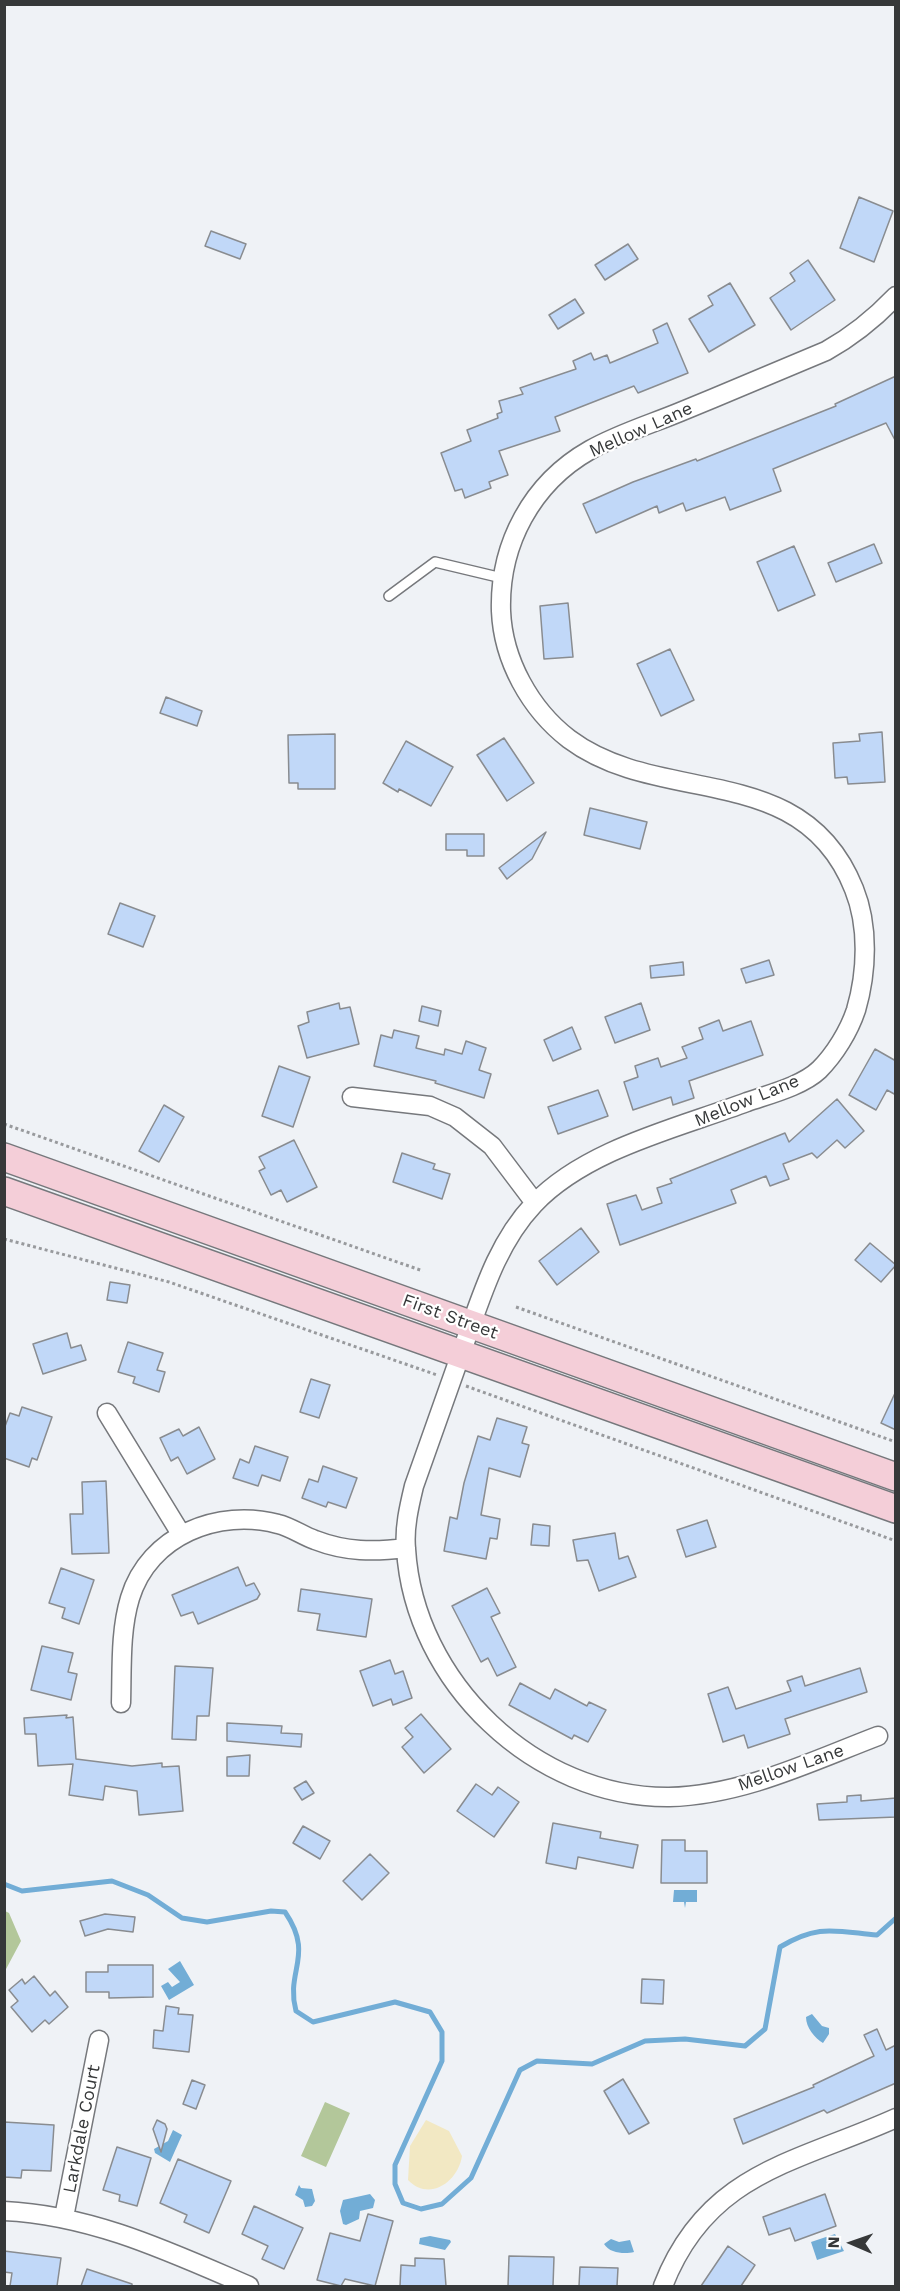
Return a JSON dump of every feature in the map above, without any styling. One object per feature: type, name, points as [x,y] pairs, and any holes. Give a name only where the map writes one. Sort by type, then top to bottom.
[{"type":"main road","name":"First Street","points":[[4,1157],[896,1477]]},
{"type":"main road","name":"First Street","points":[[4,1191],[896,1509]]},
{"type":"street","name":"Mellow Lane","points":[[878,1736],[758,1782],[706,1794],[667,1797],[637,1794],[573,1777],[537,1760],[504,1737],[456,1686],[436,1653],[421,1620],[411,1586],[406,1548],[408,1515],[414,1486],[471,1324],[500,1251],[535,1203],[565,1177],[596,1158],[777,1091],[817,1072],[842,1041],[856,1009],[865,942],[860,904],[847,872],[826,842],[800,819],[759,799],[605,760],[569,739],[540,711],[526,692],[506,646],[501,619],[502,578],[511,542],[535,498],[553,477],[590,450],[826,351],[875,318],[896,296]]},
{"type":"street","points":[[352,1097],[430,1106],[455,1117],[492,1146],[535,1203]]},
{"type":"street","points":[[107,1413],[181,1534]]},
{"type":"street","points":[[121,1703],[124,1626],[130,1597],[150,1562],[181,1534],[215,1521],[250,1518],[280,1524],[316,1540],[344,1549],[374,1552],[406,1548]]},
{"type":"street","name":"Larkdale Court","points":[[64,2217],[99,2040]]},
{"type":"street","points":[[663,2286],[674,2257],[696,2224],[727,2194],[761,2174],[896,2118]]},
{"type":"street","points":[[4,2211],[64,2217],[135,2237],[249,2286]]},
{"type":"lane","points":[[389,596],[435,562],[502,578]]},
{"type":"path","points":[[4,1124],[423,1271]]},
{"type":"path","points":[[516,1306],[896,1442]]},
{"type":"green space","points":[[5,1911],[9,1913],[21,1941],[5,1971]]},
{"type":"green space","points":[[325,2102],[350,2113],[326,2167],[301,2156]]},
{"type":"sand","points":[[426,2120],[449,2131],[462,2156],[455,2174],[449,2181],[433,2189],[416,2186],[408,2180],[410,2146]]},
{"type":"water","points":[[674,1890],[697,1890],[697,1902],[686,1902],[685,1908],[684,1902],[673,1902]]},
{"type":"water","points":[[180,1961],[194,1985],[169,2000],[161,1986],[168,1982],[172,1987],[180,1982],[168,1969]]},
{"type":"water","points":[[812,2014],[822,2026],[829,2028],[829,2034],[823,2043],[809,2029],[806,2017]]},
{"type":"water","points":[[173,2130],[182,2135],[170,2162],[155,2153],[154,2149],[168,2141]]},
{"type":"water","points":[[299,2185],[301,2188],[312,2189],[315,2201],[312,2206],[305,2207],[303,2200],[295,2195]]},
{"type":"water","points":[[370,2194],[375,2200],[373,2208],[360,2211],[359,2219],[346,2225],[343,2224],[340,2211],[343,2200]]},
{"type":"water","points":[[835,2234],[844,2251],[817,2260],[811,2242]]},
{"type":"water","points":[[430,2236],[451,2242],[445,2250],[419,2244],[420,2238]]},
{"type":"water","points":[[611,2239],[619,2242],[630,2240],[634,2252],[623,2253],[610,2250],[604,2244]]},
{"type":"building","points":[[859,197],[893,211],[874,262],[840,248]]},
{"type":"building","points":[[211,231],[246,244],[240,259],[205,246]]},
{"type":"building","points":[[628,244],[638,259],[605,280],[595,265]]},
{"type":"building","points":[[808,260],[835,300],[791,330],[770,298],[795,281],[790,273]]},
{"type":"building","points":[[730,283],[755,325],[709,352],[689,319],[713,305],[708,296]]},
{"type":"building","points":[[575,299],[584,313],[558,329],[549,315]]},
{"type":"building","points":[[667,323],[688,373],[638,393],[634,386],[555,417],[560,431],[499,451],[508,475],[489,482],[491,488],[465,498],[462,489],[455,491],[441,453],[471,441],[467,430],[498,418],[497,414],[502,412],[499,401],[523,394],[520,388],[576,369],[573,361],[591,353],[594,360],[607,355],[610,363],[658,343],[653,330]]},
{"type":"building","points":[[896,376],[896,442],[886,423],[773,469],[781,491],[730,510],[725,497],[686,511],[683,503],[659,513],[657,506],[596,533],[583,504],[633,482],[696,459],[697,461],[836,406],[835,404]]},
{"type":"building","points":[[874,544],[882,563],[836,582],[828,563]]},
{"type":"building","points":[[794,546],[815,595],[778,611],[757,562]]},
{"type":"building","points":[[568,603],[573,657],[544,659],[540,606]]},
{"type":"building","points":[[670,649],[694,700],[661,716],[637,664]]},
{"type":"building","points":[[166,697],[202,711],[197,726],[160,713]]},
{"type":"building","points":[[882,732],[885,782],[848,784],[847,777],[835,778],[833,743],[860,741],[859,734]]},
{"type":"building","points":[[335,734],[335,789],[298,789],[298,783],[289,783],[288,735]]},
{"type":"building","points":[[504,738],[534,783],[507,801],[477,755]]},
{"type":"building","points":[[406,741],[453,767],[431,806],[383,783]]},
{"type":"building","points":[[590,808],[647,822],[640,849],[584,835]]},
{"type":"building","points":[[546,832],[532,859],[507,879],[499,868]]},
{"type":"building","points":[[446,834],[484,834],[484,856],[467,856],[467,850],[446,850]]},
{"type":"building","points":[[120,903],[155,916],[143,947],[108,934]]},
{"type":"building","points":[[769,960],[774,975],[746,983],[741,969]]},
{"type":"building","points":[[683,962],[684,975],[651,978],[650,966]]},
{"type":"building","points":[[339,1003],[340,1009],[350,1007],[359,1044],[307,1058],[298,1026],[309,1022],[307,1012]]},
{"type":"building","points":[[641,1003],[650,1030],[615,1043],[605,1017]]},
{"type":"building","points":[[422,1006],[441,1011],[438,1026],[419,1021]]},
{"type":"building","points":[[719,1020],[723,1031],[751,1021],[763,1055],[689,1081],[694,1098],[673,1105],[671,1097],[633,1110],[624,1082],[638,1077],[635,1066],[658,1058],[661,1067],[687,1058],[682,1047],[703,1039],[699,1028]]},
{"type":"building","points":[[572,1027],[581,1049],[553,1061],[544,1040]]},
{"type":"building","points":[[394,1030],[419,1036],[416,1048],[444,1055],[445,1049],[462,1054],[466,1041],[486,1048],[479,1070],[491,1074],[484,1098],[435,1083],[436,1081],[374,1066],[381,1035],[392,1038]]},
{"type":"building","points":[[875,1049],[896,1061],[896,1095],[887,1090],[876,1110],[849,1095]]},
{"type":"building","points":[[279,1066],[310,1077],[293,1127],[262,1116]]},
{"type":"building","points":[[598,1090],[608,1116],[558,1134],[548,1107]]},
{"type":"building","points":[[837,1099],[864,1131],[845,1148],[837,1140],[817,1158],[812,1153],[783,1164],[789,1179],[770,1186],[766,1176],[731,1190],[736,1203],[620,1245],[607,1204],[636,1195],[642,1210],[662,1203],[657,1188],[672,1183],[670,1179],[785,1133],[789,1142]]},
{"type":"building","points":[[164,1105],[184,1117],[159,1162],[139,1151]]},
{"type":"building","points":[[294,1140],[317,1187],[287,1202],[281,1190],[271,1195],[259,1171],[265,1168],[259,1157]]},
{"type":"building","points":[[402,1153],[435,1164],[433,1169],[450,1174],[442,1199],[393,1182]]},
{"type":"building","points":[[581,1228],[599,1252],[557,1285],[539,1261]]},
{"type":"building","points":[[870,1243],[896,1265],[881,1282],[855,1260]]},
{"type":"building","points":[[110,1282],[130,1285],[127,1303],[107,1300]]},
{"type":"building","points":[[67,1333],[71,1348],[81,1345],[86,1360],[43,1374],[33,1344]]},
{"type":"building","points":[[128,1342],[163,1353],[157,1370],[165,1372],[159,1392],[133,1383],[135,1377],[118,1372]]},
{"type":"building","points":[[311,1379],[330,1385],[319,1418],[300,1412]]},
{"type":"building","points":[[896,1391],[896,1430],[881,1423]]},
{"type":"building","points":[[22,1407],[52,1417],[37,1460],[32,1458],[29,1467],[4,1458],[4,1429],[10,1413],[19,1416]]},
{"type":"building","points":[[497,1418],[527,1427],[522,1443],[529,1445],[520,1477],[489,1468],[481,1515],[500,1519],[497,1539],[490,1538],[486,1559],[444,1551],[450,1517],[457,1519],[464,1483],[478,1436],[490,1440]]},
{"type":"building","points":[[199,1427],[215,1459],[187,1474],[178,1457],[171,1461],[160,1438],[179,1429],[183,1436]]},
{"type":"building","points":[[255,1446],[288,1457],[280,1481],[262,1475],[258,1486],[233,1478],[240,1459],[249,1463]]},
{"type":"building","points":[[323,1466],[357,1478],[346,1508],[328,1502],[326,1507],[302,1498],[309,1479],[318,1482]]},
{"type":"building","points":[[106,1481],[109,1553],[72,1554],[70,1514],[83,1514],[82,1482]]},
{"type":"building","points":[[707,1520],[716,1547],[686,1557],[677,1530]]},
{"type":"building","points":[[533,1524],[550,1526],[549,1546],[531,1545]]},
{"type":"building","points":[[615,1533],[619,1559],[628,1556],[636,1577],[599,1591],[588,1560],[577,1561],[573,1540]]},
{"type":"building","points":[[238,1567],[246,1586],[254,1583],[260,1594],[257,1599],[198,1624],[193,1612],[181,1616],[172,1595]]},
{"type":"building","points":[[61,1568],[94,1580],[79,1624],[62,1618],[65,1608],[49,1603]]},
{"type":"building","points":[[487,1588],[500,1613],[491,1617],[516,1667],[497,1676],[488,1658],[481,1662],[452,1606]]},
{"type":"building","points":[[301,1589],[372,1599],[366,1637],[317,1630],[320,1614],[298,1611]]},
{"type":"building","points":[[42,1646],[73,1653],[68,1672],[77,1674],[71,1700],[31,1690]]},
{"type":"building","points":[[390,1660],[395,1674],[403,1671],[412,1698],[393,1705],[391,1699],[373,1706],[360,1671]]},
{"type":"building","points":[[175,1666],[213,1668],[209,1716],[197,1716],[196,1740],[172,1739]]},
{"type":"building","points":[[860,1668],[867,1692],[785,1719],[790,1734],[748,1748],[744,1735],[723,1742],[708,1694],[728,1687],[736,1709],[791,1691],[787,1681],[802,1676],[805,1686]]},
{"type":"building","points":[[520,1683],[550,1699],[555,1689],[587,1706],[589,1702],[606,1710],[588,1742],[574,1735],[572,1739],[509,1705]]},
{"type":"building","points":[[421,1714],[451,1749],[424,1773],[402,1747],[413,1737],[405,1728]]},
{"type":"building","points":[[67,1715],[66,1718],[73,1717],[76,1759],[132,1766],[162,1763],[162,1767],[179,1766],[183,1811],[139,1815],[137,1791],[105,1786],[103,1800],[69,1795],[73,1764],[38,1766],[36,1734],[25,1734],[24,1718]]},
{"type":"building","points":[[227,1723],[282,1726],[281,1733],[302,1734],[301,1747],[227,1741]]},
{"type":"building","points":[[250,1755],[249,1776],[227,1776],[227,1757]]},
{"type":"building","points":[[306,1781],[314,1793],[302,1800],[294,1788]]},
{"type":"building","points":[[476,1784],[492,1795],[498,1787],[519,1802],[494,1837],[457,1811]]},
{"type":"building","points":[[861,1795],[861,1801],[896,1798],[896,1817],[819,1820],[817,1804],[847,1802],[847,1796]]},
{"type":"building","points":[[553,1823],[601,1832],[600,1838],[638,1845],[633,1868],[578,1857],[576,1869],[546,1863]]},
{"type":"building","points":[[303,1826],[330,1841],[320,1859],[293,1843]]},
{"type":"building","points":[[662,1840],[685,1840],[685,1851],[707,1851],[707,1883],[661,1883]]},
{"type":"building","points":[[370,1854],[389,1873],[362,1900],[343,1881]]},
{"type":"building","points":[[105,1914],[135,1917],[133,1932],[108,1929],[85,1936],[80,1921]]},
{"type":"building","points":[[108,1965],[153,1965],[153,1997],[109,1998],[109,1992],[86,1992],[86,1972],[108,1972]]},
{"type":"building","points":[[34,1976],[50,1996],[55,1991],[68,2007],[49,2024],[45,2020],[32,2032],[11,2007],[18,2001],[9,1990],[22,1979],[25,1984]]},
{"type":"building","points":[[642,1979],[664,1980],[663,2004],[641,2003]]},
{"type":"building","points":[[166,2006],[179,2008],[178,2014],[193,2015],[189,2052],[153,2048],[154,2030],[163,2031]]},
{"type":"building","points":[[877,2029],[886,2050],[896,2045],[896,2083],[827,2113],[824,2110],[743,2144],[734,2119],[814,2087],[813,2085],[874,2056],[864,2035]]},
{"type":"building","points":[[623,2079],[649,2123],[629,2134],[604,2091]]},
{"type":"building","points":[[192,2080],[205,2085],[196,2109],[183,2104]]},
{"type":"building","points":[[157,2120],[165,2124],[167,2129],[161,2152],[153,2129]]},
{"type":"building","points":[[4,2122],[54,2125],[51,2171],[22,2170],[21,2178],[4,2177]]},
{"type":"building","points":[[117,2147],[151,2158],[137,2206],[119,2201],[120,2195],[103,2190]]},
{"type":"building","points":[[178,2159],[231,2181],[209,2233],[184,2222],[187,2215],[160,2203]]},
{"type":"building","points":[[825,2194],[836,2226],[795,2241],[790,2228],[769,2235],[763,2217]]},
{"type":"building","points":[[254,2206],[303,2228],[284,2269],[262,2259],[268,2246],[242,2234]]},
{"type":"building","points":[[368,2214],[393,2221],[375,2286],[345,2279],[341,2286],[317,2280],[330,2233],[360,2241]]},
{"type":"building","points":[[728,2246],[755,2265],[741,2286],[701,2286]]},
{"type":"building","points":[[4,2251],[61,2258],[57,2286],[10,2286],[12,2273],[4,2272]]},
{"type":"building","points":[[509,2256],[554,2257],[553,2286],[508,2286]]},
{"type":"building","points":[[415,2258],[444,2259],[446,2286],[400,2286],[401,2265],[415,2266]]},
{"type":"building","points":[[580,2267],[618,2268],[617,2286],[579,2286]]},
{"type":"building","points":[[87,2269],[132,2284],[132,2286],[81,2286]]},
{"type":"waterway","points":[[4,1884],[22,1891],[112,1881],[148,1895],[182,1918],[207,1922],[271,1911],[285,1912],[294,1927],[298,1940],[299,1952],[294,1984],[296,2011],[313,2022],[395,2002],[430,2012],[442,2032],[442,2061],[395,2165],[395,2184],[403,2203],[421,2209],[442,2204],[471,2178],[520,2070],[537,2061],[592,2064],[645,2041],[685,2039],[745,2046],[765,2029],[780,1947],[816,1932],[837,1931],[877,1935],[896,1918]]}]
